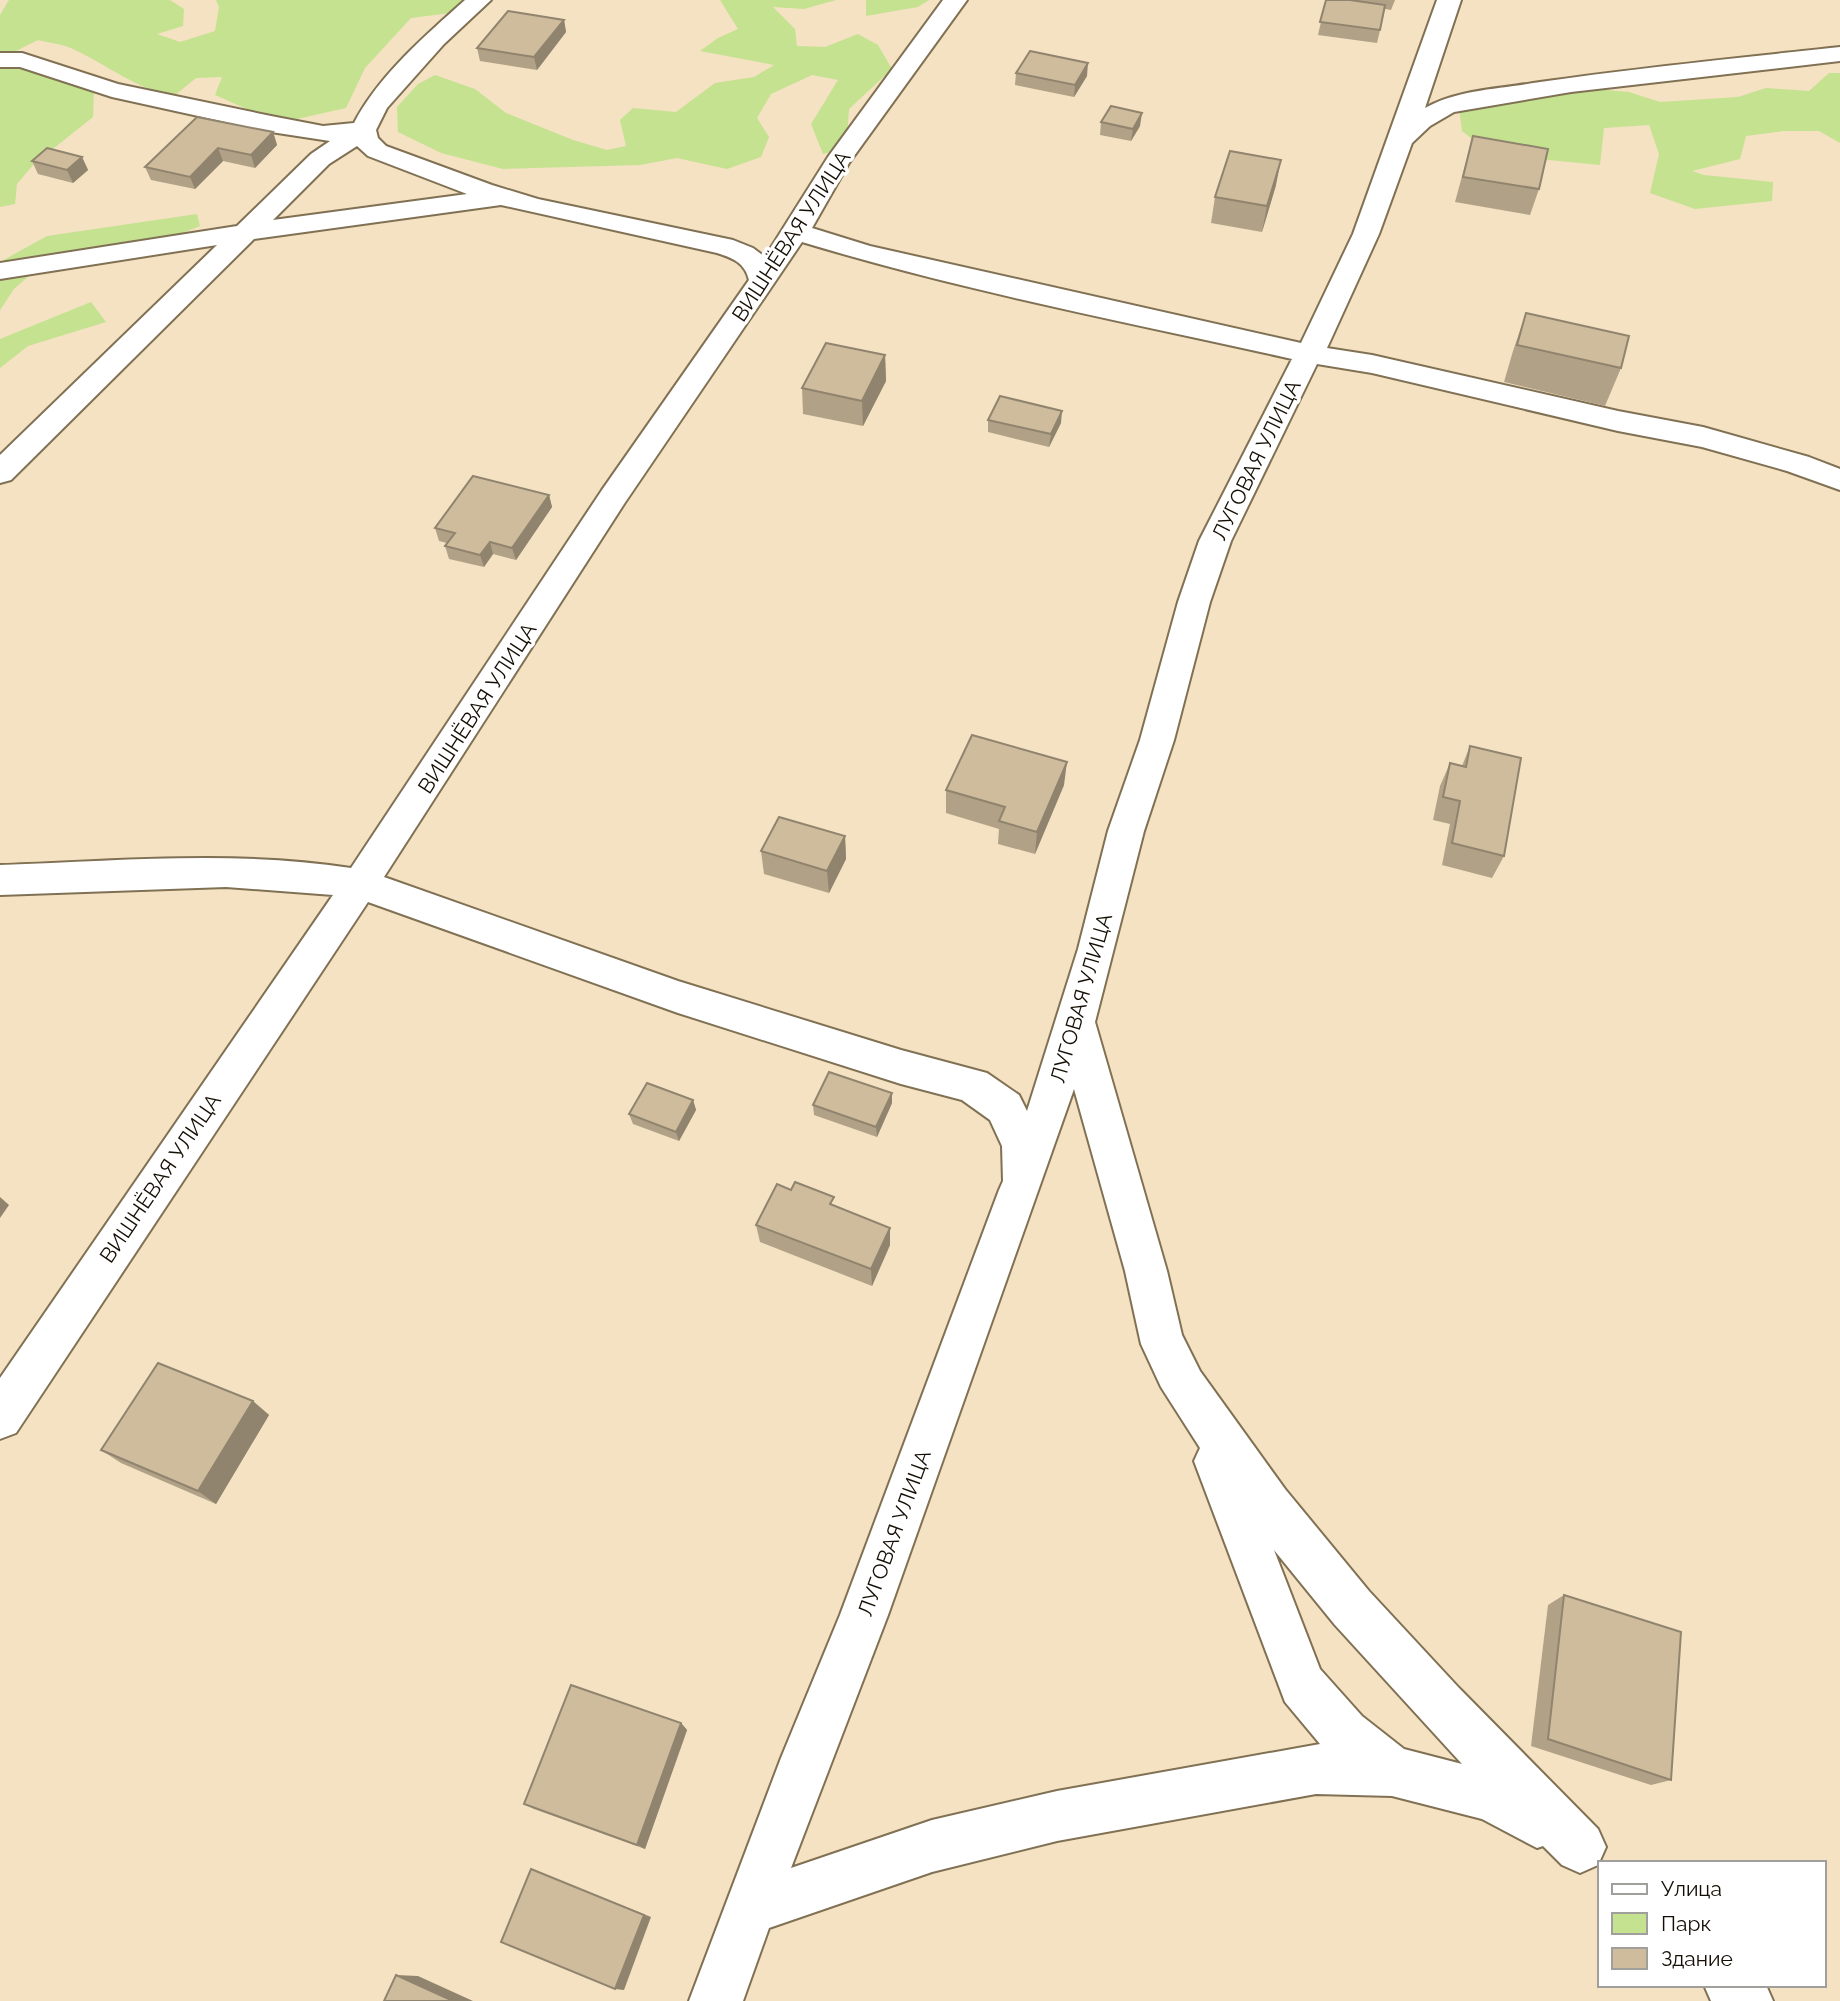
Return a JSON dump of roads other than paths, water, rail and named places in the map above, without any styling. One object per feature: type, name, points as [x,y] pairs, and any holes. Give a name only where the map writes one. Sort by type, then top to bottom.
[{"type":"street","points":[[0,473],[320,159],[363,130],[376,105],[436,39],[479,0]]},
{"type":"street","name":"ВИШНЁВАЯ УЛИЦА","points":[[0,1417],[511,656],[613,497],[796,232],[837,162],[955,0]]},
{"type":"street","name":"ЛУГОВАЯ УЛИЦА","points":[[716,2001],[806,1758],[864,1615],[1020,1191],[1076,1022],[1126,831],[1157,740],[1194,602],[1207,565],[1264,440],[1324,328],[1366,234],[1402,139],[1449,0]]},
{"type":"street","points":[[1402,139],[1421,121],[1446,106],[1473,100],[1570,85],[1840,54]]},
{"type":"street","points":[[0,60],[22,60],[112,90],[271,124],[323,134],[363,130]]},
{"type":"street","points":[[363,130],[366,140],[377,151],[505,197],[746,253],[761,272],[763,281]]},
{"type":"street","points":[[0,271],[337,218],[505,197]]},
{"type":"street","points":[[796,232],[863,252],[1309,354],[1372,364],[1605,418],[1703,437],[1798,464],[1840,480]]},
{"type":"street","points":[[0,880],[236,872],[319,876],[359,884],[678,997],[901,1066],[973,1085],[1005,1108],[1022,1146],[1020,1191]]},
{"type":"street","points":[[1076,1022],[1107,1141],[1149,1280],[1163,1343],[1194,1399],[1261,1497],[1343,1596],[1444,1712],[1591,1855]]},
{"type":"street","points":[[1194,1399],[1302,1685],[1344,1734],[1392,1771]]},
{"type":"street","points":[[751,1908],[932,1846],[1058,1816],[1317,1769],[1392,1771],[1491,1797],[1591,1855]]},
{"type":"street","points":[[1733,1987],[1746,2001]]}]
